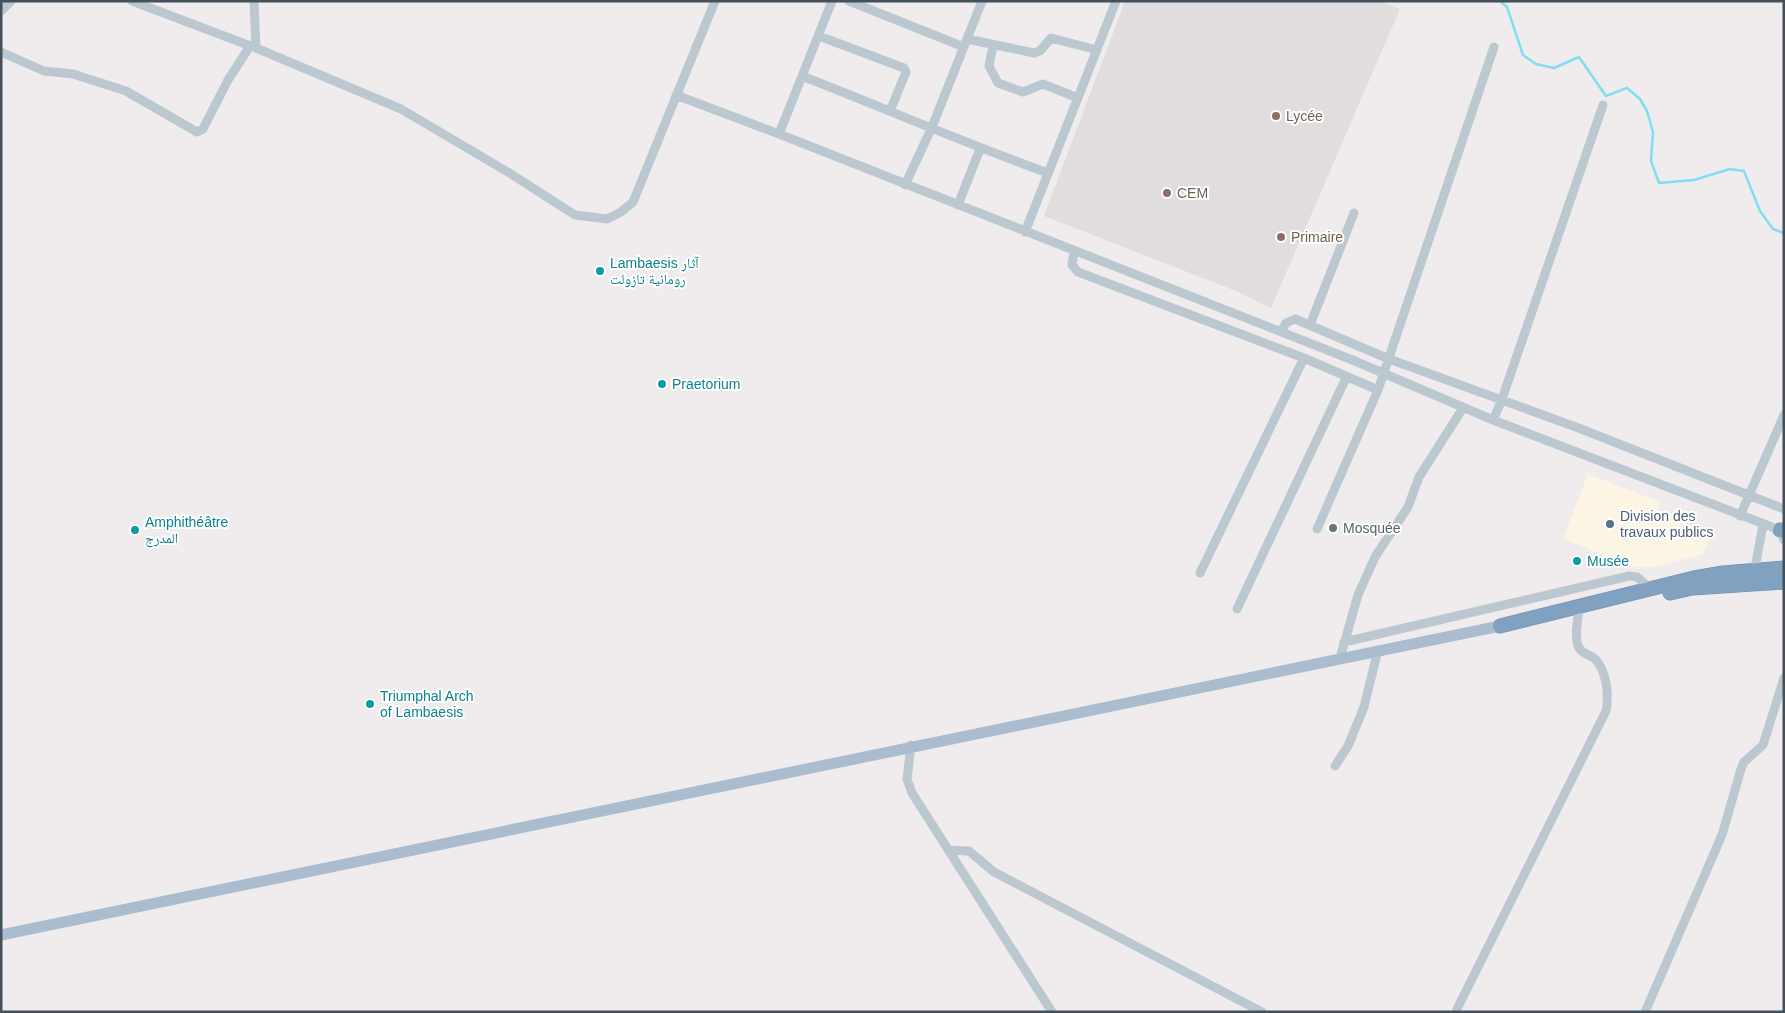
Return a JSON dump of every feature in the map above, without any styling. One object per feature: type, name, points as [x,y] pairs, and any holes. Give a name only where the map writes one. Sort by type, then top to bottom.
[{"type":"highway","points":[[1500,626],[1753,577],[1784,568]]},
{"type":"highway","points":[[1500,626],[1694,578],[1753,577],[1784,582]]},
{"type":"main road","points":[[1,934],[911,745],[1500,626]]},
{"type":"street","points":[[1,11],[11,1]]},
{"type":"street","points":[[132,1],[253,47],[401,109],[512,174],[575,215],[607,219],[621,212],[633,202],[715,1]]},
{"type":"street","points":[[1,52],[44,71],[73,74],[126,91],[192,130],[200,132],[234,69],[253,47],[254,1]]},
{"type":"street","points":[[779,134],[832,1]]},
{"type":"street","points":[[849,1],[965,43],[994,46],[1034,54],[1040,51],[1048,39],[1054,38],[1096,50]]},
{"type":"street","points":[[905,185],[932,127],[982,1]]},
{"type":"street","points":[[1025,232],[1116,1]]},
{"type":"street","points":[[819,36],[904,68],[906,72],[890,111]]},
{"type":"street","points":[[994,46],[989,66],[998,83],[1023,92],[1043,84],[1078,98]]},
{"type":"street","points":[[1317,529],[1384,374],[1494,47]]},
{"type":"street","points":[[802,76],[932,127],[980,149],[1048,173]]},
{"type":"street","points":[[676,95],[1281,332],[1463,408],[1782,534]]},
{"type":"street","points":[[1493,420],[1501,402],[1602,106]]},
{"type":"street","points":[[958,205],[980,149]]},
{"type":"street","points":[[1310,325],[1354,213]]},
{"type":"street","points":[[1074,252],[1072,265],[1078,272],[1304,358],[1346,378],[1378,390]]},
{"type":"street","points":[[1281,332],[1290,320],[1295,319],[1389,359],[1501,402],[1576,427],[1784,509]]},
{"type":"street","points":[[1200,574],[1304,358]]},
{"type":"street","points":[[1237,609],[1346,378]]},
{"type":"street","points":[[1340,658],[1358,595],[1375,557],[1408,507],[1419,477],[1463,408]]},
{"type":"street","points":[[1740,516],[1784,415]]},
{"type":"street","points":[[1753,577],[1763,525]]},
{"type":"street","points":[[1344,642],[1629,576],[1637,578],[1650,588]]},
{"type":"street","points":[[1457,1009],[1606,711],[1608,692],[1603,674],[1594,658],[1582,652],[1578,646],[1579,610]]},
{"type":"street","points":[[1335,766],[1348,746],[1364,707],[1378,650]]},
{"type":"street","points":[[1645,1012],[1722,835],[1740,769],[1744,762],[1763,745],[1784,678]]},
{"type":"street","points":[[911,745],[907,779],[909,786],[1052,1012]]},
{"type":"street","points":[[948,850],[969,851],[994,872],[1262,1012]]},
{"type":"shaded area","points":[[1125,1],[1378,1],[1400,9],[1271,308],[1236,291],[1044,216]]},
{"type":"shaded area","name":"Division des travaux publics","points":[[1588,474],[1660,502],[1657,510],[1712,535],[1703,554],[1655,567],[1635,567],[1563,539]]},
{"type":"waterway","points":[[1500,1],[1507,7],[1523,55],[1536,64],[1554,68],[1579,57],[1606,96],[1627,88],[1640,99],[1647,111],[1653,132],[1651,161],[1659,183],[1694,180],[1730,169],[1744,171],[1760,211],[1773,229],[1784,233]]},
{"type":"place","name":"Lycée","points":[[1276,116]]},
{"type":"place","name":"CEM","points":[[1167,193]]},
{"type":"place","name":"Primaire","points":[[1281,237]]},
{"type":"place","name":"Lambaesis آثار رومانية تازولت","points":[[600,271]]},
{"type":"place","name":"Praetorium","points":[[662,384]]},
{"type":"place","name":"Division des travaux publics","points":[[1610,524]]},
{"type":"place","name":"Mosquée","points":[[1333,528]]},
{"type":"place","name":"Amphithéâtre المدرج","points":[[135,530]]},
{"type":"place","name":"Musée","points":[[1577,561]]},
{"type":"place","name":"Triumphal Arch of Lambaesis","points":[[370,704]]}]
